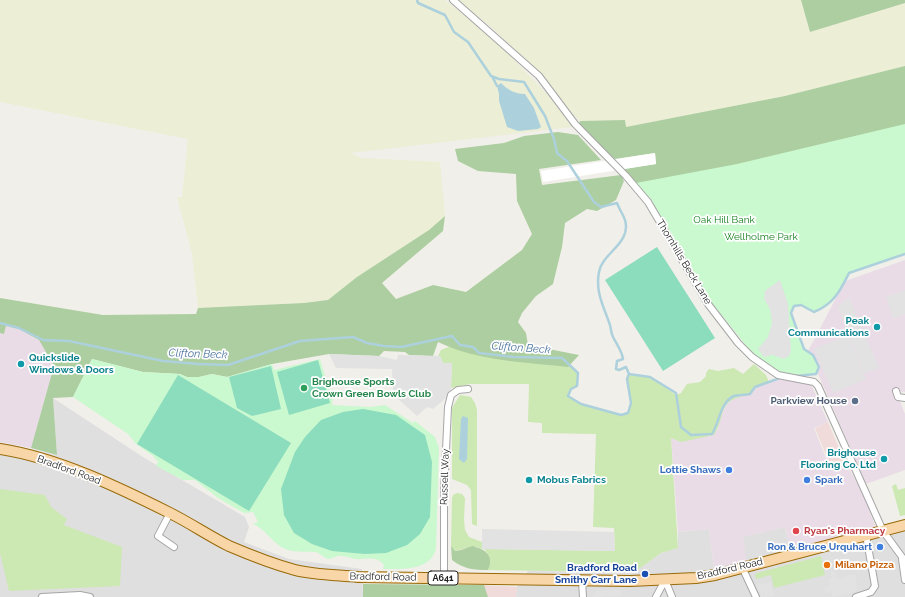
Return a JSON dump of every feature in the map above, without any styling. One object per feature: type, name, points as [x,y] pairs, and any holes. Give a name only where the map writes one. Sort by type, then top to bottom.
[{"type":"main road","name":"Bradford Road","points":[[0,449],[18,452],[88,475],[170,513],[229,546],[296,570],[358,577],[665,580],[715,575],[742,566],[905,525]]},
{"type":"street","name":"Thornhills Beck Lane","points":[[453,0],[539,76],[575,124],[644,197],[708,304],[738,343],[756,360],[778,376],[814,382],[818,386],[883,531]]},
{"type":"street","name":"Russell Way","points":[[444,578],[448,407],[451,395],[458,390],[468,389]]},
{"type":"street","points":[[896,391],[898,397],[905,398]]},
{"type":"street","points":[[170,513],[158,536],[174,547]]},
{"type":"street","points":[[883,531],[903,560],[905,580]]},
{"type":"street","points":[[856,597],[871,592],[875,586],[866,535]]},
{"type":"street","points":[[742,566],[756,597]]},
{"type":"street","points":[[582,580],[583,597]]},
{"type":"street","points":[[656,597],[665,580]]},
{"type":"street","points":[[665,580],[672,597]]},
{"type":"street","points":[[42,597],[80,595],[90,597]]},
{"type":"shaded area","points":[[905,260],[905,392],[896,391],[905,414],[905,470],[866,484],[808,351],[845,281]]},
{"type":"shaded area","points":[[780,280],[788,304],[791,351],[789,356],[784,359],[772,355],[764,357],[758,349],[768,337],[772,323],[770,309],[764,299],[765,291]]},
{"type":"shaded area","points":[[905,290],[905,314],[893,319],[886,297]]},
{"type":"shaded area","points":[[849,297],[879,368],[864,373],[838,307]]},
{"type":"shaded area","points":[[6,326],[19,329],[39,340],[54,366],[31,448],[0,442],[0,333],[4,334]]},
{"type":"shaded area","points":[[848,335],[866,379],[833,393],[814,349]]},
{"type":"shaded area","points":[[329,354],[379,356],[397,360],[398,355],[440,356],[443,363],[452,363],[451,388],[446,398],[433,409],[427,407],[417,416],[397,398],[393,391],[392,369],[336,368]]},
{"type":"shaded area","points":[[782,379],[811,384],[828,422],[814,428],[829,466],[845,461],[865,498],[877,531],[791,552],[785,527],[743,537],[746,561],[714,569],[709,529],[678,532],[671,438],[681,442],[718,429],[718,422],[727,404],[734,398],[751,394],[755,387]]},
{"type":"shaded area","points":[[53,398],[143,457],[245,517],[249,527],[244,542],[289,559],[362,569],[363,597],[0,597],[0,442],[57,455]]},
{"type":"shaded area","points":[[828,422],[844,460],[830,465],[815,428]]},
{"type":"shaded area","points":[[905,525],[905,597],[516,597],[517,587],[528,571],[636,571],[661,553],[678,548],[678,532],[709,529],[714,569],[746,561],[742,537],[785,527],[791,552]]},
{"type":"shaded area","points":[[482,529],[614,532],[615,551],[482,549]]},
{"type":"shaded area","points":[[834,571],[837,578],[855,574],[857,591],[834,597],[832,597],[831,592],[825,593],[824,588],[830,586],[828,579],[832,578],[831,572]]},
{"type":"shaded area","points":[[771,582],[774,596],[761,597],[756,585]]},
{"type":"shaded area","points":[[483,585],[517,587],[516,597],[487,597]]},
{"type":"shaded area","points":[[621,590],[621,596],[592,597],[596,591]]},
{"type":"green space","points":[[0,0],[445,0],[492,37],[550,97],[572,127],[351,153],[361,158],[440,162],[445,216],[429,230],[357,277],[328,300],[304,303],[198,308],[192,254],[177,197],[182,197],[188,139],[0,102]]},
{"type":"green space","points":[[456,0],[801,0],[810,32],[905,3],[905,66],[785,96],[626,127],[625,120],[580,121],[568,110],[550,88],[549,83],[490,26]]},
{"type":"green space","points":[[801,0],[905,0],[905,3],[810,32]]},
{"type":"green space","name":"Oak Hill Bank","points":[[905,66],[905,211],[707,297],[651,199],[624,169],[656,164],[655,153],[615,159],[578,126],[580,121],[625,120],[626,127],[785,96]]},
{"type":"green space","name":"Wellholme Park","points":[[905,124],[905,255],[849,273],[836,296],[821,309],[814,312],[801,305],[794,306],[791,313],[804,349],[813,355],[819,367],[816,374],[788,377],[776,372],[757,359],[707,297],[651,199],[636,183],[737,164]]},
{"type":"green space","points":[[558,132],[578,135],[601,160],[539,169],[542,185],[621,175],[624,181],[616,200],[597,211],[587,209],[565,223],[562,247],[553,284],[536,296],[522,313],[518,322],[526,333],[528,345],[579,355],[568,367],[485,357],[438,342],[433,356],[409,355],[405,352],[384,351],[379,356],[329,354],[272,364],[227,377],[212,374],[199,377],[187,377],[180,374],[143,372],[92,359],[73,397],[53,398],[57,455],[31,448],[54,366],[39,340],[19,329],[6,326],[4,334],[0,333],[0,298],[103,315],[196,314],[198,308],[304,303],[328,300],[357,277],[429,230],[445,216],[443,231],[382,283],[396,299],[433,285],[466,292],[522,250],[532,234],[517,201],[516,174],[478,171],[458,161],[455,149],[504,143],[524,136]]},
{"type":"green space","points":[[657,247],[715,338],[663,371],[605,280]]},
{"type":"green space","points":[[451,346],[570,365],[578,373],[577,386],[571,389],[568,396],[581,403],[615,414],[628,413],[631,403],[627,379],[629,374],[650,377],[676,395],[681,393],[687,384],[700,382],[706,376],[709,369],[718,371],[734,368],[743,374],[754,364],[766,375],[769,382],[755,387],[751,394],[732,400],[727,404],[724,408],[714,435],[681,442],[671,438],[678,548],[661,553],[636,571],[488,570],[489,559],[488,554],[484,549],[615,551],[614,528],[593,527],[596,434],[542,433],[542,423],[528,422],[529,384],[470,384],[451,388],[452,363],[443,363],[440,356],[438,356],[441,350]]},
{"type":"green space","points":[[92,359],[143,372],[180,374],[187,377],[199,377],[212,374],[227,377],[272,364],[274,370],[320,359],[331,397],[333,397],[332,405],[370,407],[385,405],[413,423],[415,421],[435,437],[439,448],[436,549],[433,556],[422,565],[398,569],[383,569],[384,565],[378,560],[374,559],[355,559],[337,556],[328,559],[317,552],[292,551],[285,549],[276,543],[262,529],[253,524],[258,522],[253,512],[244,513],[218,498],[195,480],[183,480],[156,466],[158,462],[153,456],[136,444],[128,434],[73,397]]},
{"type":"green space","name":"Brighouse Sports Crown Green Bowls Club","points":[[318,360],[330,403],[289,415],[277,372]]},
{"type":"green space","points":[[271,366],[281,409],[252,416],[237,408],[229,377]]},
{"type":"green space","points":[[178,375],[291,443],[249,511],[137,444]]},
{"type":"green space","points":[[460,395],[471,397],[477,410],[477,526],[472,524],[471,490],[467,485],[452,479],[452,408]]},
{"type":"green space","points":[[363,409],[396,415],[425,435],[432,462],[430,517],[420,534],[407,545],[386,553],[365,554],[332,551],[312,544],[294,533],[284,515],[281,489],[295,452],[305,437],[321,420],[343,412]]},
{"type":"green space","points":[[896,484],[898,490],[905,488],[905,515],[900,516],[892,486]]},
{"type":"green space","points":[[0,489],[45,495],[51,507],[67,519],[64,525],[122,547],[120,586],[9,591],[0,553]]},
{"type":"green space","points":[[457,493],[462,494],[465,498],[465,530],[469,537],[482,542],[482,549],[474,546],[455,551],[451,546],[452,498],[453,495]]},
{"type":"green space","points":[[451,546],[455,551],[473,546],[482,550],[488,554],[490,559],[488,570],[478,570],[456,563],[452,560]]},
{"type":"green space","points":[[821,556],[825,575],[774,588],[771,575],[756,579],[755,575],[757,573]]},
{"type":"green space","points":[[363,584],[484,585],[488,597],[363,597]]},
{"type":"water","points":[[501,83],[512,91],[525,94],[534,108],[541,127],[538,129],[518,131],[507,127],[499,101],[497,86]]},
{"type":"water","points":[[463,416],[468,418],[467,459],[464,463],[459,459],[461,419]]},
{"type":"pier","points":[[655,153],[656,164],[543,182],[541,171]]},
{"type":"waterway","points":[[417,0],[418,3],[445,15],[454,32],[468,42],[491,76],[499,79],[524,82],[545,116],[554,139],[557,153],[567,161],[594,202],[601,207],[617,203],[625,220],[626,228],[621,242],[601,265],[598,286],[612,336],[623,359],[617,361],[616,369],[619,370],[626,367],[629,374]]},
{"type":"waterway","points":[[493,78],[497,86]]},
{"type":"waterway","name":"Clifton Beck","points":[[795,376],[816,374],[819,367],[813,355],[804,349],[791,313],[794,306],[801,305],[814,312],[821,309],[836,296],[849,273],[905,254]]},
{"type":"waterway","name":"Clifton Beck","points":[[0,323],[19,328],[43,340],[69,341],[163,361],[228,365],[300,341],[353,337],[367,343],[401,347],[452,336],[460,345],[473,347],[479,353],[514,357],[562,358],[578,373],[577,386],[571,389],[568,396],[581,404],[621,415],[628,413],[631,403],[627,379],[629,374],[650,377],[676,393],[681,427],[691,435],[712,434],[723,408],[729,399],[734,396],[750,394],[755,387],[780,378]]},
{"type":"place","name":"Peak Communications","points":[[877,327]]},
{"type":"place","name":"Quickslide Windows & Doors","points":[[21,364]]},
{"type":"place","name":"Brighouse Sports Crown Green Bowls Club","points":[[304,388]]},
{"type":"place","name":"Parkview House","points":[[855,401]]},
{"type":"place","name":"Brighouse Flooring Co. Ltd","points":[[884,459]]},
{"type":"place","name":"Lottie Shaws","points":[[729,470]]},
{"type":"place","name":"Mobus Fabrics","points":[[529,480]]},
{"type":"place","name":"Spark","points":[[807,480]]},
{"type":"place","name":"Ryan's Pharmacy","points":[[796,531]]},
{"type":"place","name":"Ron & Bruce Urquhart","points":[[880,547]]},
{"type":"place","name":"Milano Pizza","points":[[827,565]]},
{"type":"place","name":"Bradford Road Smithy Carr Lane","points":[[645,574]]}]
